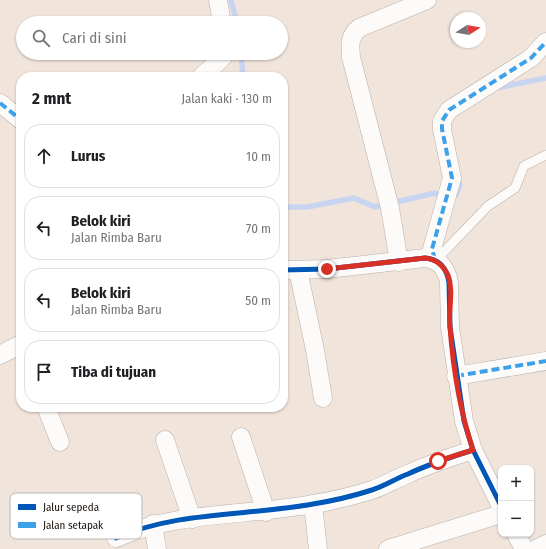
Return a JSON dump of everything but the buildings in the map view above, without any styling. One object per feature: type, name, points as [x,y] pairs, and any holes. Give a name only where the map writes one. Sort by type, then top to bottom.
[{"type":"street","points":[[218,0],[221,16]]},
{"type":"street","points":[[399,262],[388,204],[351,57],[351,37],[360,28],[427,0]]},
{"type":"street","points":[[498,501],[473,450],[464,421],[456,376],[450,327],[449,283],[444,269],[436,260],[432,249],[452,178],[442,128],[442,121],[444,115],[449,110],[531,58],[546,42]]},
{"type":"street","points":[[207,72],[221,60]]},
{"type":"street","points":[[0,103],[16,116]]},
{"type":"street","points":[[323,398],[315,350],[290,270],[327,269],[425,258],[436,260]]},
{"type":"street","points":[[0,355],[16,347]]},
{"type":"street","points":[[456,376],[546,361]]},
{"type":"street","points":[[48,412],[60,442]]},
{"type":"street","points":[[241,437],[266,512]]},
{"type":"street","points":[[165,440],[192,519]]},
{"type":"street","points":[[142,528],[153,524],[266,512],[313,504],[372,490],[438,461],[473,450]]},
{"type":"street","points":[[313,504],[318,549]]},
{"type":"street","points":[[388,549],[498,515]]},
{"type":"street","points":[[153,524],[157,549]]},
{"type":"street","points":[[518,537],[524,549]]},
{"type":"street","points":[[536,549],[546,544]]},
{"type":"lane","points":[[436,260],[488,206],[515,188],[524,166],[546,155]]},
{"type":"waterway","points":[[231,0],[235,16]]},
{"type":"waterway","points":[[242,60],[243,72]]},
{"type":"waterway","points":[[496,88],[546,78]]},
{"type":"waterway","points":[[456,195],[460,185],[458,177]]},
{"type":"waterway","points":[[288,207],[307,207],[354,198],[375,207],[435,193],[443,198]]},
{"type":"marked path","points":[[435,260],[432,249],[452,178],[442,129],[442,121],[449,110],[531,58],[546,42]]},
{"type":"marked path","points":[[0,103],[16,116]]},
{"type":"marked path","points":[[456,376],[546,361]]},
{"type":"cycle path","points":[[288,270],[327,269],[425,258],[435,260],[442,266],[447,273],[449,283],[450,327],[464,421],[473,450],[498,501]]},
{"type":"cycle path","points":[[142,528],[163,523],[213,515],[288,508],[342,498],[376,488],[424,467],[473,450]]},
{"type":"route","points":[[327,269],[431,258],[441,264],[444,269],[448,276],[449,283],[450,327],[456,376],[464,421],[473,450],[438,461]]}]
